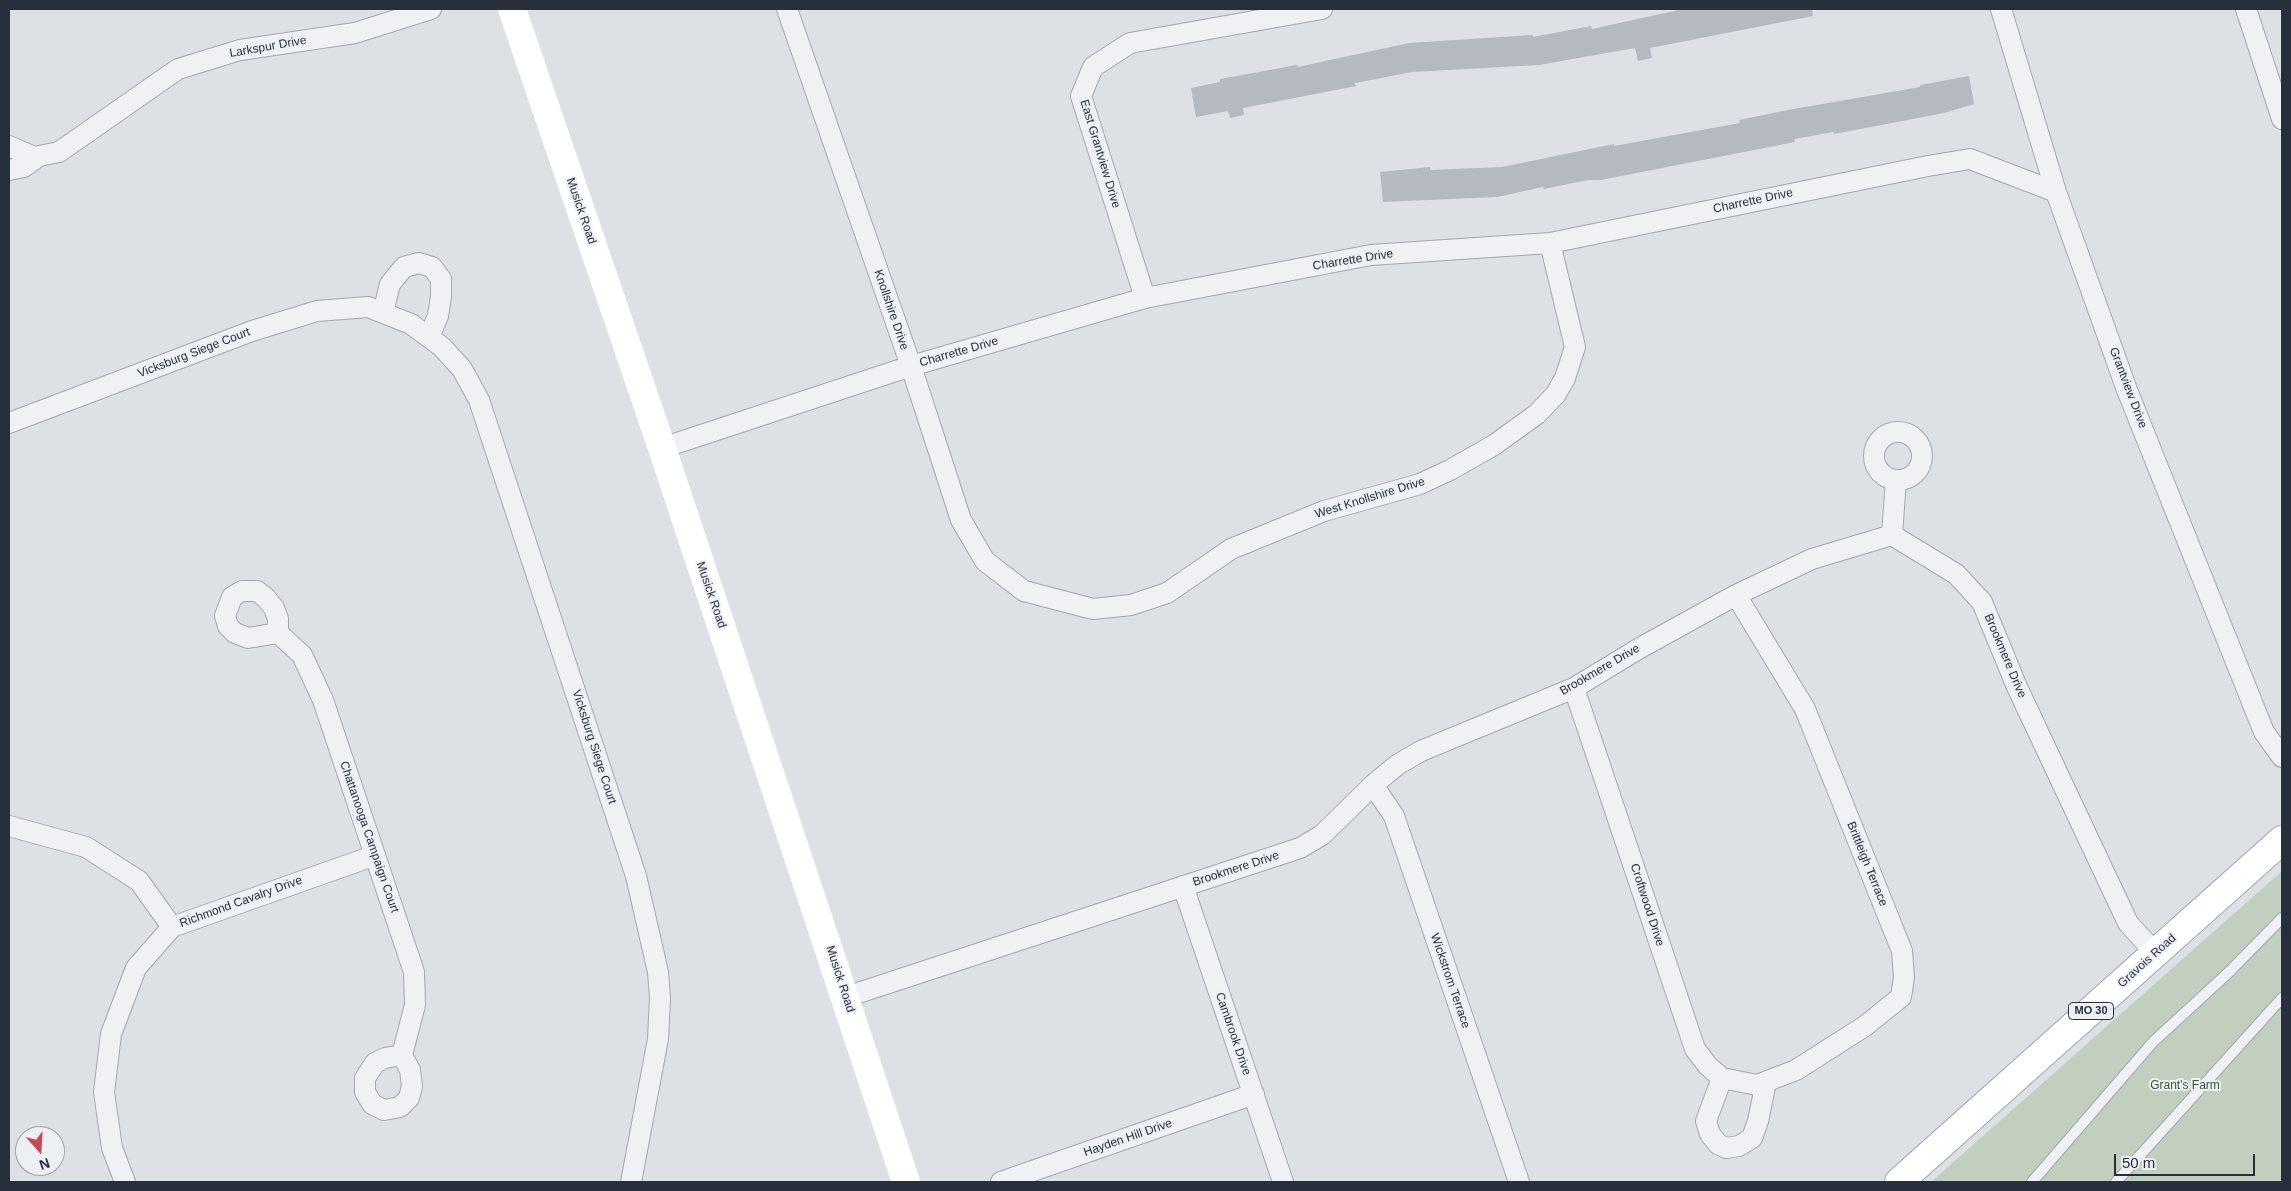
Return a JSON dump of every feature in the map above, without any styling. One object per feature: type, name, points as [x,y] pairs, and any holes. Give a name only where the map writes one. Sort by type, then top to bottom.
[{"type":"street","name":"Larkspur Drive","points":[[9,170],[24,168],[39,156],[59,152],[178,69],[240,50],[355,33],[431,9]]},
{"type":"street","name":"Musick Road","points":[[512,9],[662,448],[906,1182]]},
{"type":"street","name":"Knollshire Drive","points":[[788,9],[911,366],[961,520],[985,561],[1024,591]]},
{"type":"street","name":"East Grantview Drive","points":[[1145,298],[1081,96],[1093,67],[1130,43],[1322,9]]},
{"type":"street","name":"Grantview Drive","points":[[2001,9],[2056,192],[2128,390],[2264,732],[2282,757]]},
{"type":"street","points":[[2246,9],[2282,119]]},
{"type":"street","points":[[9,146],[34,157],[39,156]]},
{"type":"street","name":"Charrette Drive","points":[[662,448],[911,366],[1145,298],[1371,255],[1550,243],[1928,166],[1970,160],[2056,192]]},
{"type":"street","name":"West Knollshire Drive","points":[[1024,591],[1092,609],[1130,605],[1167,593],[1232,549],[1324,511],[1420,484],[1450,470],[1494,445],[1537,414],[1556,394],[1565,378],[1576,347],[1550,243]]},
{"type":"street","points":[[383,313],[390,284],[404,268],[418,263],[432,267],[441,279],[441,296],[438,316],[429,337]]},
{"type":"street","name":"Vicksburg Siege Court","points":[[9,423],[252,331],[316,311],[368,307],[411,324],[442,347],[462,369],[479,400],[636,876],[658,972],[660,998],[658,1039],[630,1182]]},
{"type":"street","points":[[1892,535],[1896,480]]},
{"type":"street","name":"Brookmere Drive","points":[[846,998],[1300,848],[1322,835],[1373,785],[1397,765],[1421,751],[1574,688],[1640,648],[1736,595],[1812,559],[1892,535],[1956,574],[1982,602],[2017,687],[2128,923],[2156,954]]},
{"type":"street","name":"Brittleigh Terrace","points":[[1736,595],[1805,709],[1902,951],[1904,977],[1900,997],[1865,1026],[1796,1070],[1762,1084]]},
{"type":"street","name":"Chattanooga Campaign Court","points":[[278,633],[302,655],[323,700],[414,972],[415,1005],[402,1055]]},
{"type":"street","name":"Croftwood Drive","points":[[1574,688],[1695,1049],[1708,1066],[1722,1078]]},
{"type":"street","name":"Wickstrom Terrace","points":[[1373,785],[1394,816],[1518,1182]]},
{"type":"street","points":[[9,826],[86,846],[139,881],[172,927]]},
{"type":"street","name":"Gravois Road","points":[[1899,1182],[2282,840]]},
{"type":"street","name":"Richmond Cavalry Drive","points":[[125,1182],[112,1148],[104,1092],[111,1034],[136,968],[172,927],[374,856]]},
{"type":"street","name":"Cambrook Drive","points":[[1183,886],[1283,1182]]},
{"type":"street","points":[[1722,1078],[1762,1084],[1758,1121],[1752,1138],[1739,1146],[1726,1148],[1718,1144],[1710,1134],[1706,1121],[1722,1078]]},
{"type":"street","name":"Hayden Hill Drive","points":[[1001,1182],[1254,1094]]},
{"type":"lane","points":[[2032,1182],[2153,1042],[2229,972],[2282,918]]},
{"type":"lane","points":[[2116,1182],[2282,998]]},
{"type":"green space","name":"Grant's Farm","points":[[2282,871],[2282,1182],[1931,1182]]},
{"type":"building","points":[[1683,9],[1812,9],[1813,16],[1650,48],[1652,58],[1638,61],[1635,48],[1539,65],[1412,72],[1355,83],[1356,86],[1243,108],[1244,115],[1230,118],[1228,111],[1196,117],[1191,88],[1220,82],[1220,79],[1297,65],[1298,67],[1409,43],[1532,35],[1533,37],[1591,26],[1592,29]]},
{"type":"building","points":[[1969,76],[1974,104],[1944,113],[1834,134],[1833,132],[1794,139],[1795,142],[1601,180],[1588,180],[1544,189],[1543,187],[1497,197],[1383,202],[1380,172],[1430,167],[1430,170],[1502,167],[1614,144],[1614,146],[1740,123],[1739,120],[1920,87],[1920,85]]}]
